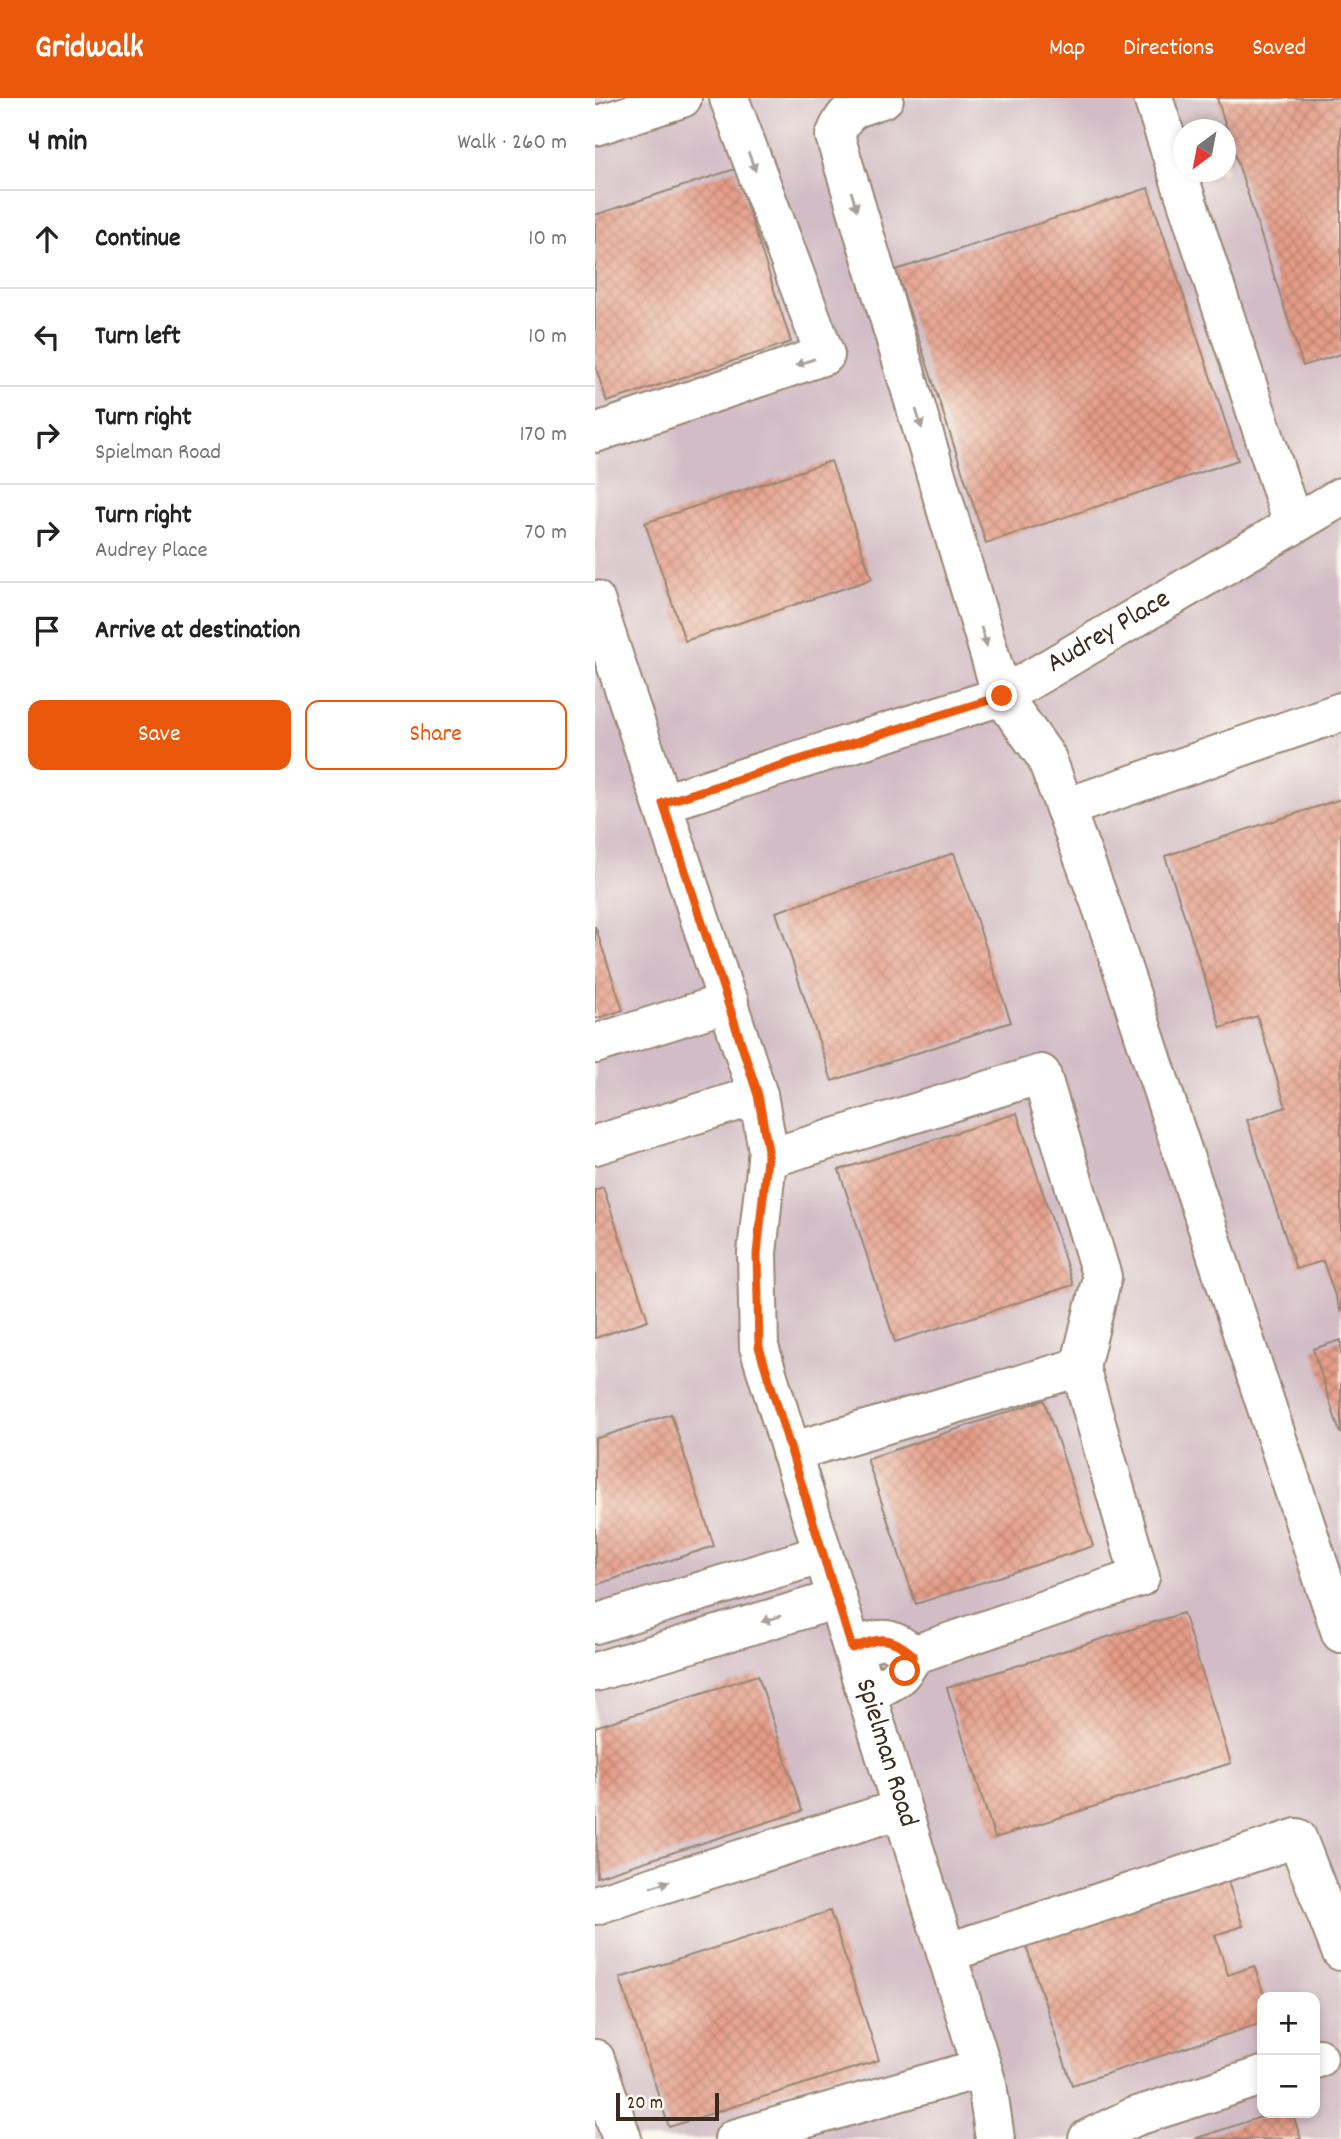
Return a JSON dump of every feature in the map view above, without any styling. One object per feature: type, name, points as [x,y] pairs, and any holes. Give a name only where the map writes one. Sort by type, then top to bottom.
[{"type":"street","points":[[595,125],[682,98]]},
{"type":"street","points":[[595,433],[825,355],[729,98]]},
{"type":"street","points":[[884,98],[856,108],[842,117],[835,136],[1002,696],[1046,757],[1103,910],[1341,1633]]},
{"type":"street","points":[[1153,98],[1293,524]]},
{"type":"street","name":"Audrey Place","points":[[663,803],[1002,696],[1341,497]]},
{"type":"street","name":"Spielman Road","points":[[595,600],[602,644],[663,803],[758,1095],[768,1150],[757,1254],[759,1347],[987,2084],[995,2139]]},
{"type":"street","points":[[1065,808],[1341,712]]},
{"type":"street","points":[[595,1044],[729,1002]]},
{"type":"street","points":[[767,1159],[1041,1074],[1102,1277],[1080,1367],[1140,1577],[913,1655],[905,1671],[893,1682],[866,1694]]},
{"type":"street","points":[[595,1145],[758,1095]]},
{"type":"street","points":[[791,1452],[1080,1367]]},
{"type":"street","points":[[595,1624],[823,1554]]},
{"type":"street","points":[[595,1672],[837,1600]]},
{"type":"street","points":[[852,1648],[874,1640],[896,1641],[913,1655]]},
{"type":"street","points":[[595,1905],[901,1809]]},
{"type":"street","points":[[946,1953],[1297,1838],[1341,1951]]},
{"type":"street","points":[[595,2059],[622,2139]]},
{"type":"street","points":[[734,2139],[982,2068]]},
{"type":"street","points":[[1088,2139],[1134,2117],[1257,2078]]},
{"type":"shaded area","points":[[595,98],[1341,98],[1341,2139],[595,2139]]},
{"type":"building","points":[[1217,98],[1341,98],[1341,354],[1303,366],[1236,157],[1236,119],[1224,119]]},
{"type":"building","points":[[735,169],[791,342],[607,402],[595,365],[595,215]]},
{"type":"building","points":[[1148,188],[1238,460],[986,543],[896,270]]},
{"type":"building","points":[[831,461],[872,579],[685,641],[645,523]]},
{"type":"building","points":[[1341,799],[1341,1313],[1323,1261],[1296,1269],[1247,1120],[1286,1107],[1257,1016],[1221,1028],[1165,856]]},
{"type":"building","points":[[954,853],[1011,1022],[832,1081],[776,912]]},
{"type":"building","points":[[595,926],[623,1010],[595,1019]]},
{"type":"building","points":[[1017,1113],[1073,1285],[895,1342],[839,1170]]},
{"type":"building","points":[[603,1187],[648,1320],[595,1338],[595,1190]]},
{"type":"building","points":[[1341,1340],[1341,1433],[1340,1433],[1313,1349]]},
{"type":"building","points":[[1044,1400],[1093,1546],[916,1604],[867,1459]]},
{"type":"building","points":[[671,1414],[714,1546],[595,1585],[595,1439]]},
{"type":"building","points":[[1183,1613],[1231,1763],[995,1838],[947,1688]]},
{"type":"building","points":[[758,1675],[802,1811],[597,1877],[595,1727]]},
{"type":"building","points":[[1226,1876],[1243,1926],[1215,1935],[1228,1975],[1254,1966],[1263,1992],[1257,1992],[1257,2025],[1072,2085],[1025,1943]]},
{"type":"building","points":[[830,1911],[879,2060],[669,2127],[620,1978]]},
{"type":"building","points":[[1258,2118],[1294,2118],[1301,2139],[1194,2139]]},
{"type":"route","points":[[905,1671],[913,1655],[896,1641],[874,1640],[852,1648],[759,1347],[757,1254],[768,1150],[758,1095],[663,803],[1002,696]]}]
